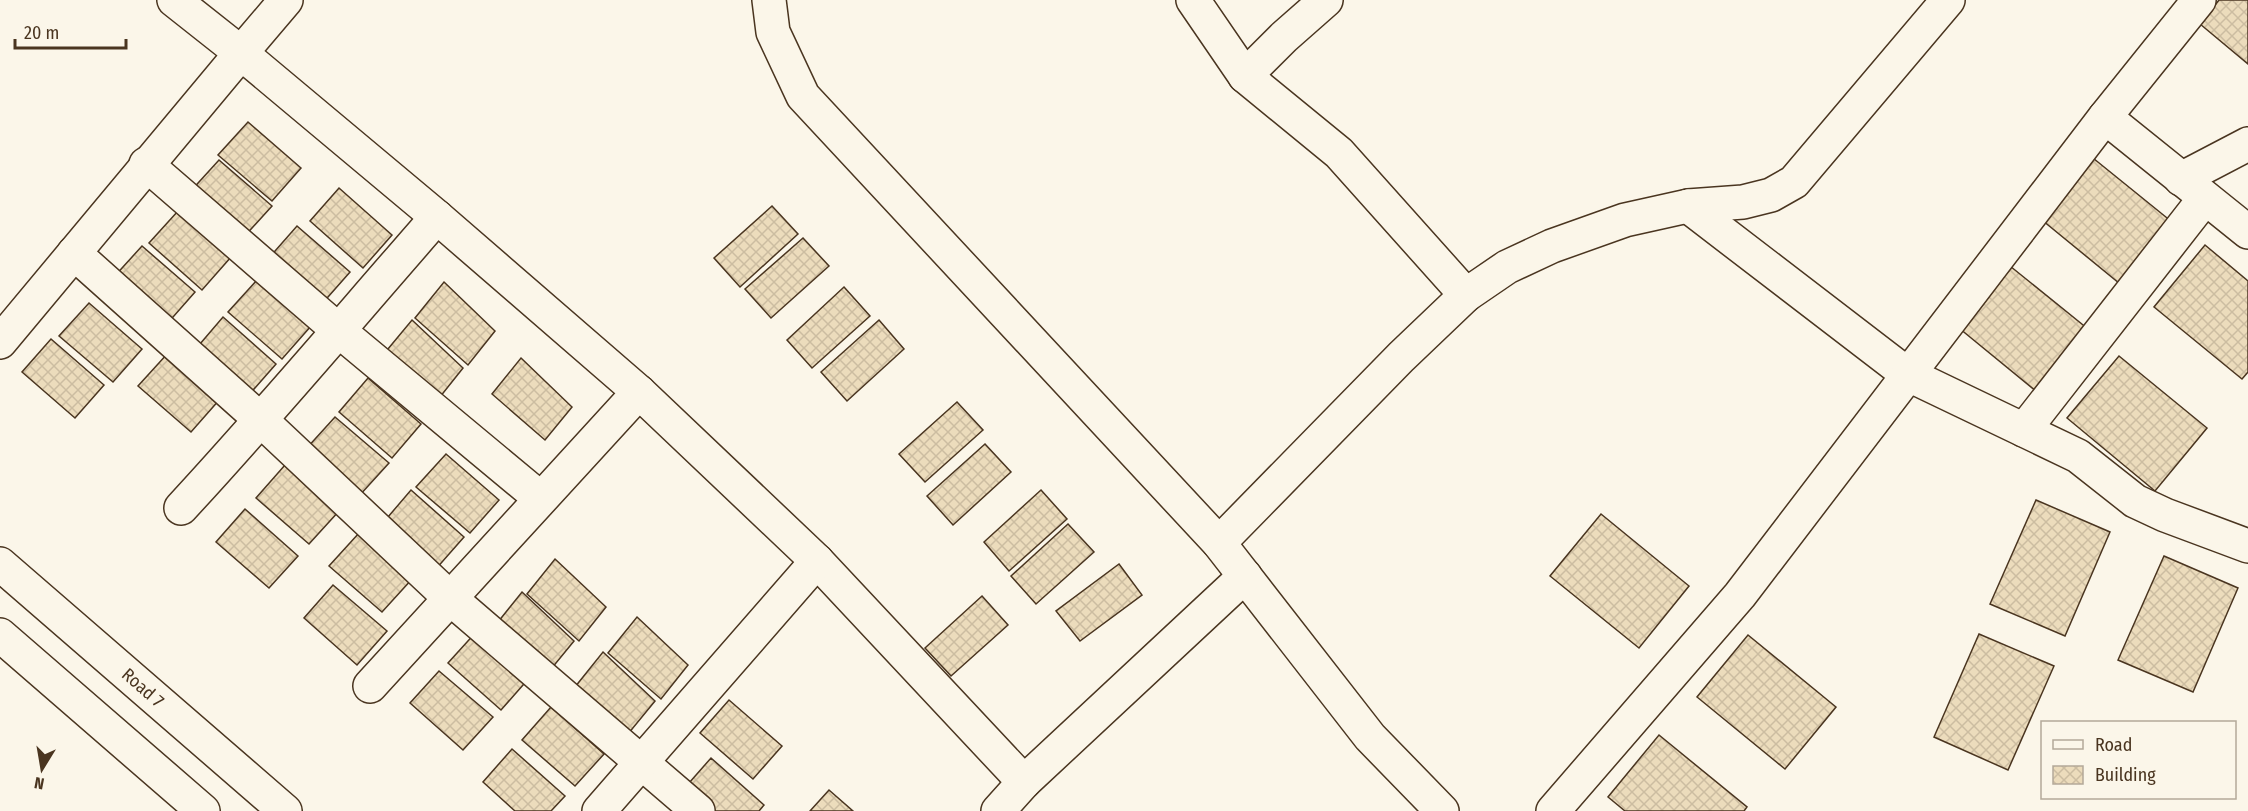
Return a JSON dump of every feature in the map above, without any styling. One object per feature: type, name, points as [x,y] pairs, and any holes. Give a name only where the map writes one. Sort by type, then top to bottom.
[{"type":"street","points":[[174,0],[241,52],[438,217],[639,392],[817,561],[1024,782]]},
{"type":"street","points":[[0,342],[146,164],[286,0]]},
{"type":"street","points":[[770,0],[773,32],[803,96],[1219,543],[1370,737],[1442,811]]},
{"type":"street","points":[[1193,0],[1245,76],[1339,153],[1466,295]]},
{"type":"street","points":[[1245,76],[1326,0]]},
{"type":"street","points":[[1219,543],[1401,357],[1466,295],[1507,267],[1552,246],[1625,220],[1688,206],[1743,202],[1771,195],[1794,182],[1948,0]]},
{"type":"street","points":[[1553,811],[1740,595],[2105,117],[2199,0]]},
{"type":"street","points":[[2105,117],[2248,232]]},
{"type":"street","points":[[2024,430],[2193,188],[2248,144]]},
{"type":"street","points":[[146,164],[338,330],[540,498]]},
{"type":"street","points":[[1688,206],[1907,374],[2078,456],[2135,501],[2248,546]]},
{"type":"street","points":[[181,508],[262,421],[338,330],[438,217]]},
{"type":"street","points":[[74,253],[262,421],[451,599],[698,811]]},
{"type":"street","points":[[370,686],[639,392]]},
{"type":"street","points":[[599,811],[817,561]]},
{"type":"street","name":"Road 7","points":[[0,564],[285,811]]},
{"type":"street","points":[[998,811],[1024,782],[1245,576]]},
{"type":"street","points":[[0,634],[203,811]]},
{"type":"building","points":[[2219,0],[2248,0],[2248,64],[2200,24]]},
{"type":"building","points":[[248,122],[301,168],[272,201],[218,155]]},
{"type":"building","points":[[2088,154],[2177,226],[2125,288],[2037,216]]},
{"type":"building","points":[[219,160],[272,206],[242,239],[189,193]]},
{"type":"building","points":[[339,188],[392,235],[363,268],[310,221]]},
{"type":"building","points":[[772,206],[798,234],[740,287],[714,258]]},
{"type":"building","points":[[178,211],[231,257],[202,290],[149,243]]},
{"type":"building","points":[[297,226],[350,272],[321,305],[268,259]]},
{"type":"building","points":[[803,238],[829,266],[771,318],[745,289]]},
{"type":"building","points":[[2205,245],[2248,281],[2248,372],[2242,379],[2154,307]]},
{"type":"building","points":[[142,246],[195,292],[166,325],[113,278]]},
{"type":"building","points":[[2005,262],[2093,333],[2042,396],[1954,324]]},
{"type":"building","points":[[258,279],[311,326],[282,359],[228,312]]},
{"type":"building","points":[[444,282],[495,331],[468,365],[415,318]]},
{"type":"building","points":[[844,287],[870,316],[812,368],[787,340]]},
{"type":"building","points":[[89,303],[142,349],[113,382],[59,336]]},
{"type":"building","points":[[223,317],[276,364],[247,397],[194,351]]},
{"type":"building","points":[[412,320],[463,368],[436,402],[383,355]]},
{"type":"building","points":[[879,320],[904,349],[847,401],[821,372]]},
{"type":"building","points":[[51,339],[104,385],[75,418],[22,372]]},
{"type":"building","points":[[168,353],[220,399],[191,432],[138,386]]},
{"type":"building","points":[[2119,356],[2207,428],[2155,491],[2067,418]]},
{"type":"building","points":[[521,358],[572,407],[545,440],[492,394]]},
{"type":"building","points":[[368,378],[421,424],[392,458],[339,412]]},
{"type":"building","points":[[957,402],[983,430],[925,482],[899,454]]},
{"type":"building","points":[[335,417],[389,463],[359,496],[306,449]]},
{"type":"building","points":[[985,444],[1011,472],[953,525],[927,496]]},
{"type":"building","points":[[446,454],[499,500],[470,533],[416,487]]},
{"type":"building","points":[[285,465],[339,511],[309,544],[256,498]]},
{"type":"building","points":[[411,490],[464,537],[435,570],[382,524]]},
{"type":"building","points":[[1041,490],[1067,519],[1009,571],[984,542]]},
{"type":"building","points":[[2036,500],[2110,532],[2065,636],[1990,604]]},
{"type":"building","points":[[245,509],[298,556],[269,588],[216,542]]},
{"type":"building","points":[[1601,514],[1689,586],[1639,648],[1550,576]]},
{"type":"building","points":[[1068,524],[1094,552],[1036,604],[1011,576]]},
{"type":"building","points":[[359,533],[412,579],[382,612],[329,566]]},
{"type":"building","points":[[2164,556],[2238,588],[2193,692],[2118,660]]},
{"type":"building","points":[[555,559],[606,607],[579,641],[527,594]]},
{"type":"building","points":[[1119,564],[1142,595],[1080,641],[1056,611]]},
{"type":"building","points":[[333,585],[387,631],[357,665],[304,618]]},
{"type":"building","points":[[522,592],[574,641],[547,674],[494,627]]},
{"type":"building","points":[[982,596],[1008,625],[951,676],[925,648]]},
{"type":"building","points":[[637,617],[688,665],[661,699],[608,653]]},
{"type":"building","points":[[477,631],[530,677],[501,710],[448,663]]},
{"type":"building","points":[[1979,634],[2054,666],[2008,770],[1934,737]]},
{"type":"building","points":[[1748,635],[1836,707],[1785,769],[1697,697]]},
{"type":"building","points":[[603,652],[655,701],[628,734],[575,687]]},
{"type":"building","points":[[439,671],[493,717],[463,750],[410,703]]},
{"type":"building","points":[[729,700],[782,746],[753,779],[700,733]]},
{"type":"building","points":[[551,707],[604,754],[575,786],[522,740]]},
{"type":"building","points":[[1659,735],[1747,807],[1744,811],[1625,811],[1608,797]]},
{"type":"building","points":[[512,749],[565,796],[551,811],[515,811],[483,782]]},
{"type":"building","points":[[711,758],[764,805],[759,811],[704,811],[682,791]]},
{"type":"building","points":[[829,790],[853,811],[810,811]]}]
